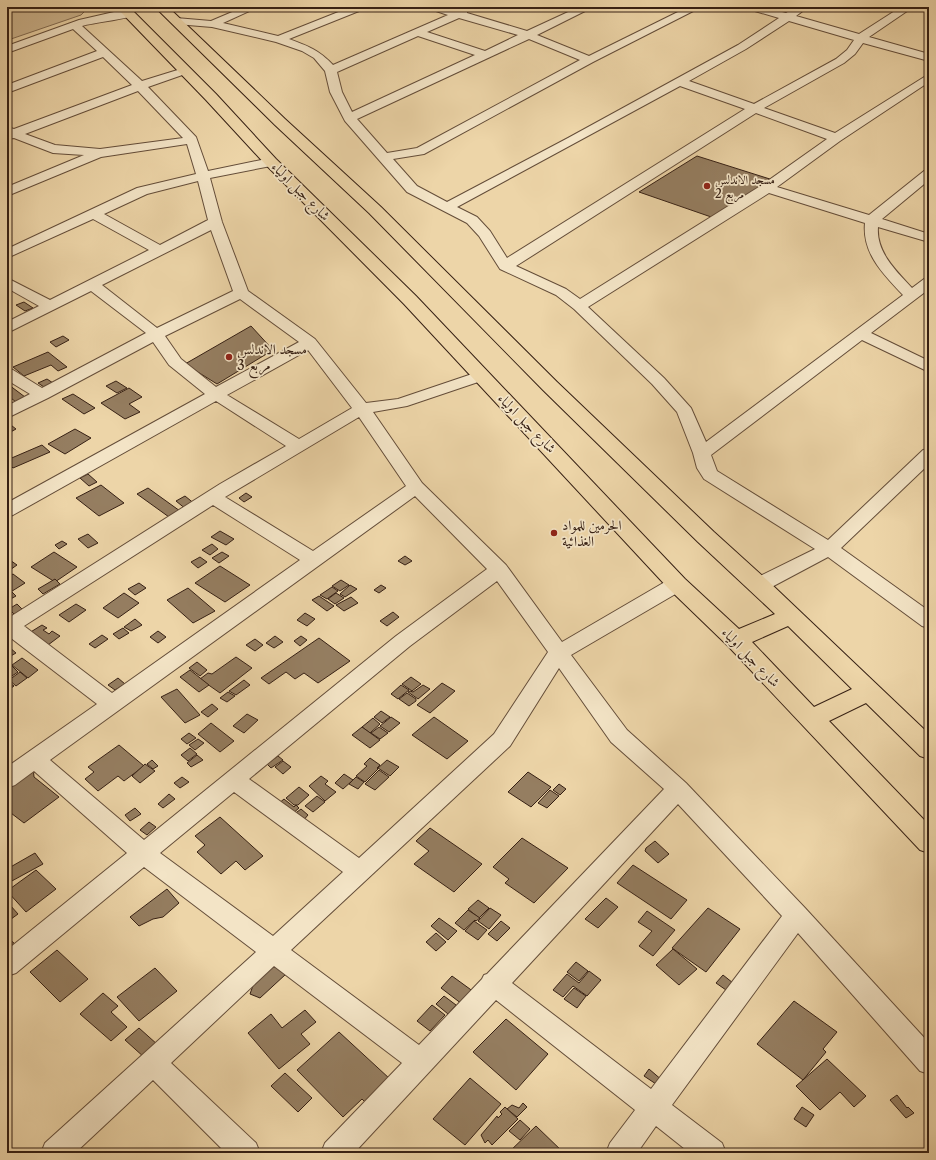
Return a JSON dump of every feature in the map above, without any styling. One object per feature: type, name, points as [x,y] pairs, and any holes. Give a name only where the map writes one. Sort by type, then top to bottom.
[{"type":"highway","name":"شارع جبل اولياء","points":[[126,11],[211,97],[271,162],[410,300],[677,584],[736,640],[929,842]]},
{"type":"highway","points":[[168,12],[280,122],[375,210],[550,386],[929,749]]},
{"type":"highway","points":[[736,640],[790,616]]},
{"type":"highway","points":[[811,719],[868,691]]},
{"type":"street","points":[[79,23],[106,7]]},
{"type":"street","points":[[212,24],[253,7]]},
{"type":"street","points":[[279,39],[360,7]]},
{"type":"street","points":[[434,7],[529,35],[589,60]]},
{"type":"street","points":[[331,70],[475,7]]},
{"type":"street","points":[[349,118],[588,7]]},
{"type":"street","points":[[384,157],[420,151],[589,60],[696,7]]},
{"type":"street","points":[[752,7],[929,58]]},
{"type":"street","points":[[447,207],[572,141],[755,39],[803,7]]},
{"type":"street","points":[[505,266],[754,109],[840,61],[851,52],[861,38],[908,7]]},
{"type":"street","points":[[7,50],[79,23],[126,11]]},
{"type":"street","points":[[168,12],[212,24],[279,39],[306,49],[318,56],[331,70],[336,92],[349,118],[412,189],[472,220],[485,234],[505,266],[561,292],[579,306],[658,381],[685,411],[710,475],[829,549],[929,621]]},
{"type":"street","points":[[79,23],[103,53],[140,86],[192,140],[204,176],[215,222],[240,294],[310,342],[362,409],[416,487],[499,570],[619,736],[678,789],[797,915],[929,1062]]},
{"type":"street","points":[[417,32],[486,55]]},
{"type":"street","points":[[7,89],[103,53]]},
{"type":"street","points":[[9,134],[184,71]]},
{"type":"street","points":[[579,306],[767,188],[836,138],[929,78]]},
{"type":"street","points":[[678,81],[836,138]]},
{"type":"street","points":[[9,134],[53,148],[100,153],[192,140]]},
{"type":"street","points":[[7,192],[100,153]]},
{"type":"street","points":[[7,254],[93,213],[142,192],[204,176],[271,162]]},
{"type":"street","points":[[911,295],[883,266],[874,248],[870,231],[872,220],[929,174]]},
{"type":"street","points":[[767,188],[929,238]]},
{"type":"street","points":[[93,213],[159,250]]},
{"type":"street","points":[[7,328],[215,222]]},
{"type":"street","points":[[7,282],[50,306]]},
{"type":"street","points":[[702,453],[859,333],[929,282]]},
{"type":"street","points":[[92,285],[156,334],[175,362],[215,394],[297,445]]},
{"type":"street","points":[[7,413],[156,334],[240,294]]},
{"type":"street","points":[[859,333],[929,367]]},
{"type":"street","points":[[7,511],[310,342]]},
{"type":"street","points":[[7,373],[42,395]]},
{"type":"street","points":[[112,704],[8,626],[297,445],[362,409],[401,403],[481,376]]},
{"type":"street","points":[[759,585],[829,549],[929,454]]},
{"type":"street","points":[[7,779],[416,487]]},
{"type":"street","points":[[213,497],[313,560]]},
{"type":"street","points":[[7,966],[403,641],[499,570]]},
{"type":"street","points":[[55,1153],[502,740],[558,653],[677,584]]},
{"type":"street","points":[[35,760],[143,853],[420,1062]]},
{"type":"street","points":[[233,780],[359,871]]},
{"type":"street","points":[[335,1153],[493,983],[678,789]]},
{"type":"street","points":[[620,1153],[797,915]]},
{"type":"street","points":[[493,983],[712,1153]]},
{"type":"street","points":[[152,1062],[246,1153]]},
{"type":"shaded area","points":[[7,7],[86,7],[87,9],[81,15],[11,39],[7,35]]},
{"type":"building","name":"مسجد الاندلس مربع 2","points":[[697,156],[773,180],[717,219],[639,192]]},
{"type":"building","points":[[24,302],[33,308],[25,311],[16,305]]},
{"type":"building","name":"مسجد الاندلس مربع 3","points":[[251,326],[273,350],[217,384],[185,364]]},
{"type":"building","points":[[63,336],[69,340],[56,347],[50,342]]},
{"type":"building","points":[[48,352],[67,367],[58,371],[51,365],[24,376],[13,367]]},
{"type":"building","points":[[47,379],[53,383],[44,387],[38,383]]},
{"type":"building","points":[[116,381],[127,388],[117,393],[106,386]]},
{"type":"building","points":[[9,385],[25,397],[16,402],[7,395],[7,386]]},
{"type":"building","points":[[129,388],[142,397],[129,404],[140,412],[125,419],[101,403]]},
{"type":"building","points":[[73,394],[95,408],[84,414],[62,399]]},
{"type":"building","points":[[7,422],[16,429],[7,434]]},
{"type":"building","points":[[75,429],[91,438],[65,454],[48,444]]},
{"type":"building","points":[[42,445],[50,452],[13,468],[7,462],[7,460]]},
{"type":"building","points":[[88,474],[97,482],[89,486],[80,478]]},
{"type":"building","points":[[101,485],[124,503],[99,516],[76,498]]},
{"type":"building","points":[[148,488],[180,511],[169,517],[137,494]]},
{"type":"building","points":[[246,493],[252,497],[244,502],[239,498]]},
{"type":"building","points":[[185,496],[196,505],[187,510],[176,501]]},
{"type":"building","points":[[220,531],[234,539],[226,545],[211,537]]},
{"type":"building","points":[[88,534],[98,543],[88,548],[78,539]]},
{"type":"building","points":[[62,541],[67,544],[59,549],[55,545]]},
{"type":"building","points":[[212,544],[218,549],[210,555],[202,550]]},
{"type":"building","points":[[54,552],[77,567],[55,582],[31,567]]},
{"type":"building","points":[[222,552],[229,556],[219,563],[212,558]]},
{"type":"building","points":[[405,556],[412,561],[405,565],[398,561]]},
{"type":"building","points":[[200,557],[207,562],[198,568],[191,562]]},
{"type":"building","points":[[7,558],[17,565],[7,572]]},
{"type":"building","points":[[220,566],[250,585],[225,602],[195,583]]},
{"type":"building","points":[[13,574],[25,583],[9,593],[7,588],[12,585],[7,581],[7,577]]},
{"type":"building","points":[[55,579],[60,584],[43,594],[38,589]]},
{"type":"building","points":[[341,580],[349,585],[340,591],[332,586]]},
{"type":"building","points":[[139,583],[146,588],[135,595],[128,589]]},
{"type":"building","points":[[350,585],[357,589],[345,597],[340,594]]},
{"type":"building","points":[[381,585],[386,588],[379,593],[374,590]]},
{"type":"building","points":[[332,587],[338,591],[327,599],[320,595]]},
{"type":"building","points":[[188,588],[215,611],[193,623],[167,600]]},
{"type":"building","points":[[12,592],[16,596],[7,601],[7,593]]},
{"type":"building","points":[[124,593],[139,603],[118,618],[103,608]]},
{"type":"building","points":[[336,593],[344,598],[335,604],[328,599]]},
{"type":"building","points":[[319,596],[334,606],[327,611],[312,600]]},
{"type":"building","points":[[351,597],[358,603],[344,611],[336,605]]},
{"type":"building","points":[[17,604],[24,611],[16,616],[9,609]]},
{"type":"building","points":[[76,604],[86,610],[69,622],[59,615]]},
{"type":"building","points":[[393,612],[399,617],[387,626],[380,621]]},
{"type":"building","points":[[305,613],[315,619],[307,626],[297,620]]},
{"type":"building","points":[[135,619],[142,625],[131,631],[124,627]]},
{"type":"building","points":[[42,625],[47,628],[43,630],[49,634],[52,631],[60,636],[44,648],[29,633]]},
{"type":"building","points":[[123,628],[129,633],[119,639],[113,634]]},
{"type":"building","points":[[158,631],[166,637],[158,643],[150,637]]},
{"type":"building","points":[[102,635],[108,639],[95,648],[89,644]]},
{"type":"building","points":[[275,636],[283,642],[274,648],[266,643]]},
{"type":"building","points":[[301,636],[307,640],[300,646],[294,641]]},
{"type":"building","points":[[319,638],[350,661],[318,683],[304,673],[295,679],[286,672],[269,684],[261,678]]},
{"type":"building","points":[[255,639],[263,645],[255,651],[246,645]]},
{"type":"building","points":[[9,647],[16,653],[7,658],[7,648]]},
{"type":"building","points":[[236,657],[252,668],[220,693],[200,679],[208,673],[212,674]]},
{"type":"building","points":[[22,658],[38,670],[28,678],[12,665]]},
{"type":"building","points":[[197,662],[207,670],[200,676],[189,668]]},
{"type":"building","points":[[12,666],[18,672],[9,678],[7,676],[7,669]]},
{"type":"building","points":[[190,670],[209,685],[199,692],[180,677]]},
{"type":"building","points":[[20,672],[27,678],[16,686],[9,680]]},
{"type":"building","points":[[411,677],[421,684],[412,691],[402,684]]},
{"type":"building","points":[[118,678],[125,684],[115,690],[108,685]]},
{"type":"building","points":[[244,680],[250,685],[236,695],[229,691]]},
{"type":"building","points":[[7,681],[14,686],[7,691]]},
{"type":"building","points":[[442,683],[455,691],[430,713],[417,705]]},
{"type":"building","points":[[401,685],[409,690],[398,699],[391,694]]},
{"type":"building","points":[[423,685],[430,689],[418,699],[408,692],[413,692]]},
{"type":"building","points":[[177,689],[200,715],[185,723],[161,697]]},
{"type":"building","points":[[228,692],[235,696],[227,702],[220,698]]},
{"type":"building","points":[[407,693],[416,699],[416,701],[409,706],[399,699]]},
{"type":"building","points":[[212,704],[218,709],[208,717],[201,712]]},
{"type":"building","points":[[381,711],[390,717],[382,723],[374,717]]},
{"type":"building","points":[[247,714],[258,720],[244,733],[233,726]]},
{"type":"building","points":[[391,717],[400,723],[389,732],[380,726]]},
{"type":"building","points":[[434,717],[468,741],[447,759],[412,735]]},
{"type":"building","points":[[373,718],[380,724],[370,733],[362,727]]},
{"type":"building","points":[[211,723],[234,741],[220,752],[198,734]]},
{"type":"building","points":[[362,727],[380,740],[370,748],[352,735]]},
{"type":"building","points":[[379,727],[388,733],[380,739],[371,733]]},
{"type":"building","points":[[189,733],[196,738],[187,744],[181,739]]},
{"type":"building","points":[[198,739],[204,743],[195,750],[189,745]]},
{"type":"building","points":[[119,745],[144,766],[124,781],[118,776],[98,791],[85,779],[94,772],[88,767]]},
{"type":"building","points":[[190,748],[197,754],[188,761],[181,755]]},
{"type":"building","points":[[197,755],[203,760],[191,767],[187,763]]},
{"type":"building","points":[[278,756],[283,760],[271,768],[267,764]]},
{"type":"building","points":[[370,758],[380,765],[365,782],[356,776],[367,766],[364,764]]},
{"type":"building","points":[[152,760],[158,766],[153,769],[147,764]]},
{"type":"building","points":[[387,760],[399,767],[390,776],[378,768]]},
{"type":"building","points":[[283,761],[291,767],[283,774],[275,767]]},
{"type":"building","points":[[145,764],[155,771],[140,783],[132,776]]},
{"type":"building","points":[[33,767],[34,777],[59,797],[24,823],[7,810],[7,786]]},
{"type":"building","points":[[379,770],[389,777],[375,790],[365,784]]},
{"type":"building","points":[[528,772],[551,787],[531,807],[508,792]]},
{"type":"building","points":[[344,774],[353,780],[343,789],[335,783]]},
{"type":"building","points":[[321,776],[328,781],[325,784],[336,792],[325,801],[309,786]]},
{"type":"building","points":[[182,777],[189,782],[180,788],[174,783]]},
{"type":"building","points":[[356,777],[364,782],[358,789],[349,784]]},
{"type":"building","points":[[559,784],[566,789],[560,795],[553,790]]},
{"type":"building","points":[[299,787],[309,795],[298,805],[294,805],[286,798]]},
{"type":"building","points":[[550,790],[559,796],[547,808],[538,803]]},
{"type":"building","points":[[169,794],[175,799],[163,808],[158,804]]},
{"type":"building","points":[[317,796],[325,802],[313,812],[305,806]]},
{"type":"building","points":[[284,799],[294,807],[296,805],[299,808],[291,815],[278,804]]},
{"type":"building","points":[[135,808],[141,814],[130,821],[125,815]]},
{"type":"building","points":[[301,809],[308,815],[302,822],[293,815]]},
{"type":"building","points":[[220,817],[263,856],[245,870],[236,861],[221,874],[197,852],[205,845],[195,836]]},
{"type":"building","points":[[149,822],[156,827],[147,835],[140,830]]},
{"type":"building","points":[[430,828],[482,864],[454,892],[414,864],[429,851],[416,841]]},
{"type":"building","points":[[522,838],[568,868],[534,903],[505,883],[509,879],[493,867]]},
{"type":"building","points":[[655,841],[669,854],[658,863],[645,851],[646,848]]},
{"type":"building","points":[[35,853],[43,864],[10,882],[7,876],[7,869]]},
{"type":"building","points":[[633,865],[687,900],[671,919],[617,883]]},
{"type":"building","points":[[36,870],[56,889],[26,912],[7,891]]},
{"type":"building","points":[[167,889],[179,903],[163,917],[153,919],[139,926],[130,917]]},
{"type":"building","points":[[606,898],[618,907],[598,928],[585,919]]},
{"type":"building","points":[[478,900],[489,908],[479,918],[468,909]]},
{"type":"building","points":[[10,905],[18,914],[7,922],[7,907]]},
{"type":"building","points":[[490,908],[501,915],[489,929],[478,921]]},
{"type":"building","points":[[708,908],[740,929],[706,972],[672,948]]},
{"type":"building","points":[[468,910],[480,918],[476,921],[475,920],[464,930],[455,923]]},
{"type":"building","points":[[647,911],[675,930],[653,956],[639,946],[652,931],[638,922]]},
{"type":"building","points":[[439,918],[457,931],[448,940],[431,926]]},
{"type":"building","points":[[474,921],[487,930],[478,940],[465,931]]},
{"type":"building","points":[[501,921],[510,928],[497,941],[488,934]]},
{"type":"building","points":[[436,933],[446,942],[436,951],[426,942]]},
{"type":"building","points":[[7,937],[15,944],[7,950]]},
{"type":"building","points":[[673,949],[697,969],[679,985],[656,965]]},
{"type":"building","points":[[57,950],[88,979],[60,1002],[30,972]]},
{"type":"building","points":[[576,962],[588,971],[579,981],[567,972]]},
{"type":"building","points":[[274,964],[286,974],[260,998],[250,994],[256,977]]},
{"type":"building","points":[[155,968],[177,991],[139,1021],[117,997]]},
{"type":"building","points":[[589,971],[601,980],[587,996],[573,986],[563,997],[553,990],[567,974],[579,983]]},
{"type":"building","points":[[723,975],[733,983],[726,990],[716,983]]},
{"type":"building","points":[[452,976],[474,992],[462,1004],[441,988]]},
{"type":"building","points":[[574,988],[586,996],[577,1008],[564,999]]},
{"type":"building","points":[[103,993],[118,1006],[111,1012],[127,1027],[111,1041],[80,1014]]},
{"type":"building","points":[[444,996],[456,1005],[448,1014],[436,1004]]},
{"type":"building","points":[[794,1001],[837,1032],[823,1049],[826,1052],[803,1080],[757,1044]]},
{"type":"building","points":[[432,1005],[445,1015],[430,1031],[417,1021]]},
{"type":"building","points":[[305,1010],[316,1022],[301,1034],[310,1044],[279,1069],[248,1033],[271,1014],[282,1028]]},
{"type":"building","points":[[506,1019],[548,1054],[516,1090],[473,1052]]},
{"type":"building","points":[[139,1028],[158,1045],[145,1058],[125,1040]]},
{"type":"building","points":[[339,1032],[390,1079],[366,1103],[362,1099],[343,1117],[297,1070]]},
{"type":"building","points":[[827,1059],[866,1096],[854,1107],[840,1092],[820,1110],[796,1086]]},
{"type":"building","points":[[649,1069],[663,1081],[659,1086],[644,1076]]},
{"type":"building","points":[[285,1073],[312,1098],[298,1112],[271,1086]]},
{"type":"building","points":[[470,1078],[501,1104],[465,1145],[433,1119]]},
{"type":"building","points":[[897,1095],[907,1108],[908,1107],[914,1113],[906,1118],[890,1100]]},
{"type":"building","points":[[523,1103],[527,1107],[517,1117],[507,1109],[512,1105],[519,1108]]},
{"type":"building","points":[[505,1107],[518,1119],[492,1145],[488,1140],[485,1143],[481,1135],[497,1116],[498,1118],[502,1114],[500,1112]]},
{"type":"building","points":[[802,1107],[814,1115],[806,1127],[794,1119]]},
{"type":"building","points":[[520,1120],[530,1129],[520,1140],[509,1131]]},
{"type":"building","points":[[536,1126],[564,1153],[508,1153]]},
{"type":"place","name":"مسجد الاندلس مربع 2","points":[[707,186]]},
{"type":"place","name":"مسجد الاندلس مربع 3","points":[[229,357]]},
{"type":"place","name":"الحرمين للمواد الغذائية","points":[[554,533]]}]
